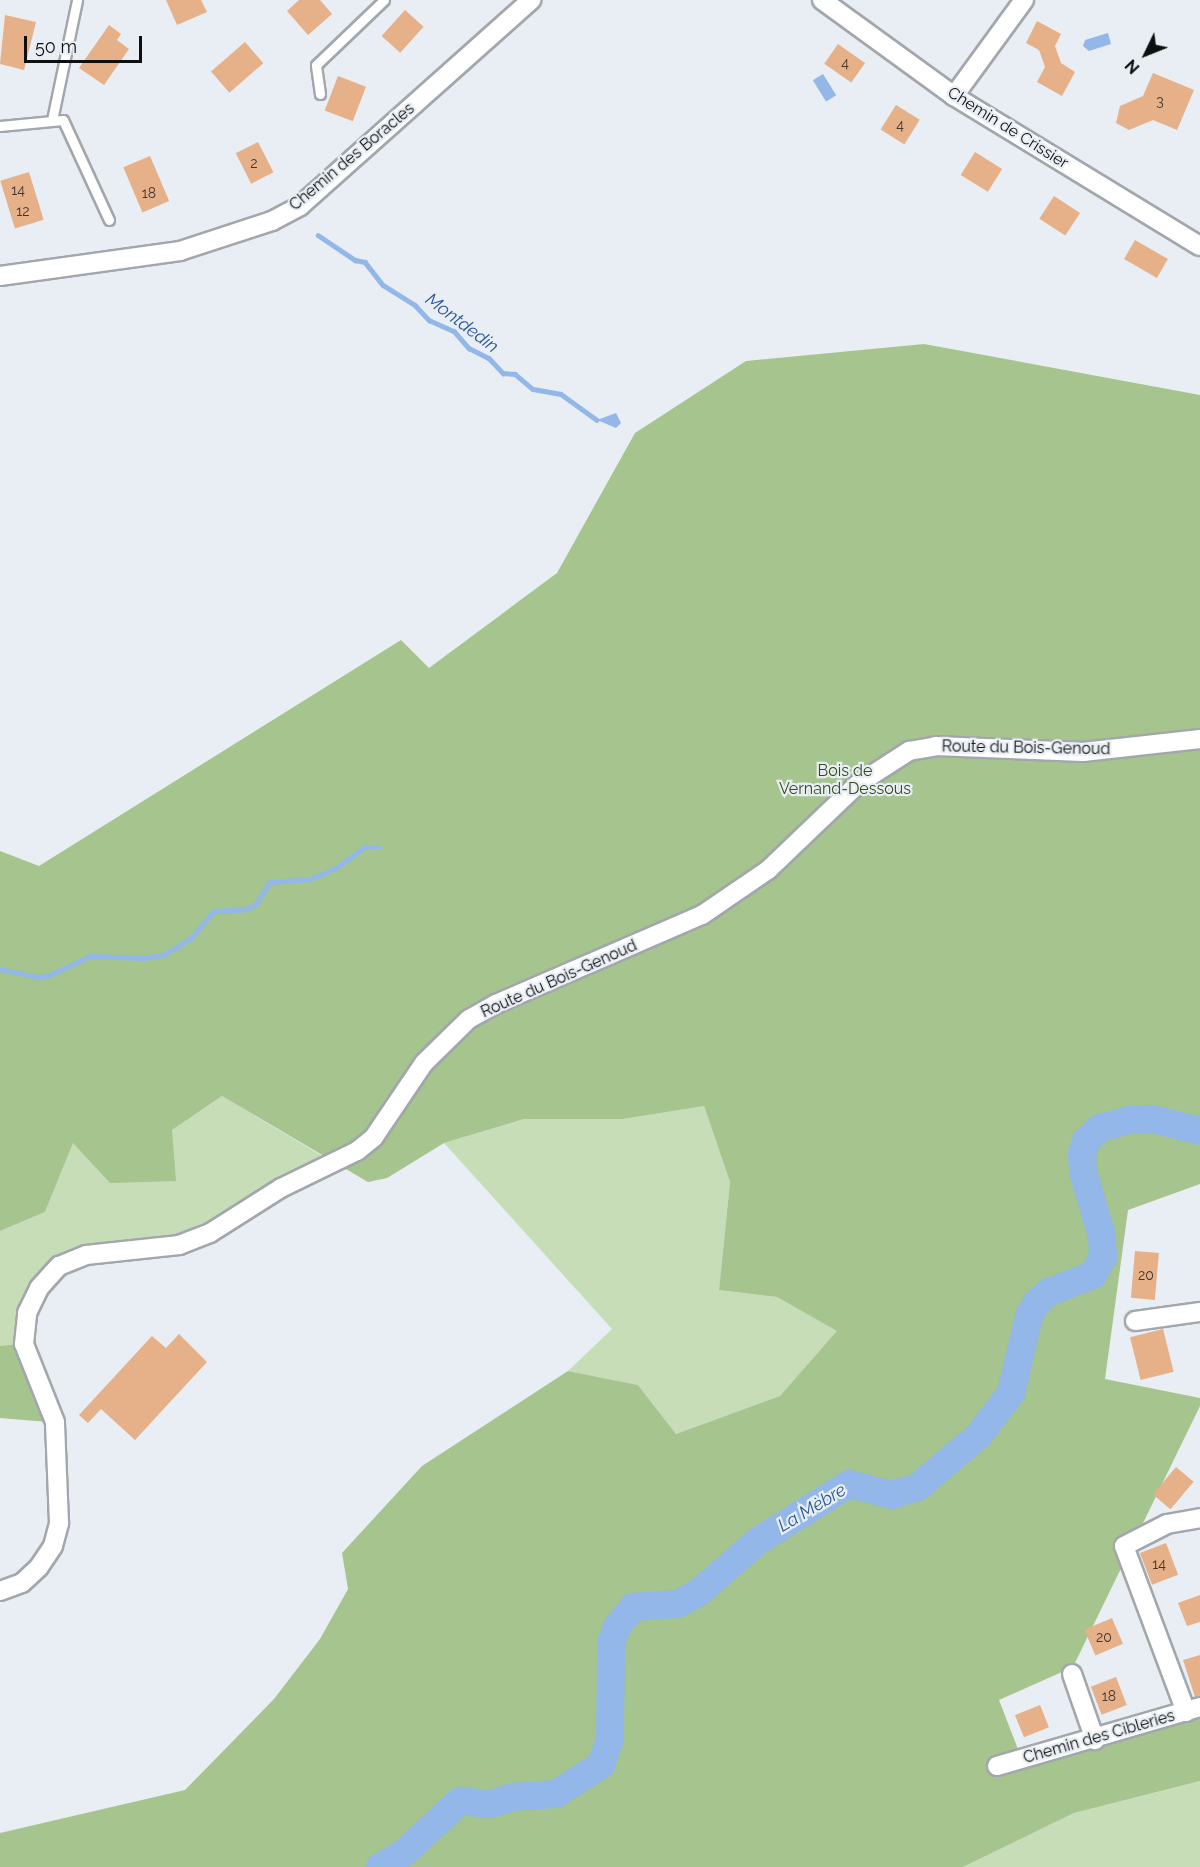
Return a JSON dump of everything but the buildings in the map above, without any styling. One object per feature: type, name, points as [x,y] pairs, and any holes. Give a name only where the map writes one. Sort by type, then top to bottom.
[{"type":"street","name":"Chemin des Boracles","points":[[0,276],[180,251],[272,221],[300,206],[531,0]]},
{"type":"street","name":"Chemin de Crissier","points":[[822,0],[954,96],[1200,246]]},
{"type":"street","points":[[954,96],[1024,0]]},
{"type":"street","name":"Route du Bois-Genoud","points":[[0,1591],[22,1583],[39,1567],[53,1546],[59,1522],[55,1422],[24,1344],[27,1313],[39,1288],[59,1266],[86,1255],[179,1245],[210,1233],[281,1188],[357,1151],[374,1137],[424,1063],[469,1020],[496,1004],[702,915],[768,870],[858,784],[909,751],[936,746],[1083,752],[1200,739]]},
{"type":"street","points":[[1135,1321],[1200,1312]]},
{"type":"street","points":[[1193,1710],[1124,1546],[1167,1524],[1200,1518]]},
{"type":"street","points":[[1072,1674],[1095,1740]]},
{"type":"street","name":"Chemin des Cibleries","points":[[997,1766],[1095,1740],[1193,1710]]},
{"type":"lane","points":[[52,120],[77,0]]},
{"type":"lane","points":[[320,94],[316,65],[384,0]]},
{"type":"lane","points":[[0,126],[63,120],[70,129],[109,220]]},
{"type":"green space","name":"Bois de Vernand-Dessous","points":[[924,344],[1200,395],[1200,1184],[1128,1210],[1105,1379],[1200,1398],[1200,1406],[1073,1667],[999,1700],[1021,1757],[1200,1711],[1200,1781],[1074,1813],[963,1867],[0,1867],[0,1833],[185,1790],[274,1699],[320,1639],[348,1589],[342,1553],[422,1466],[568,1371],[638,1385],[676,1434],[780,1396],[837,1331],[777,1297],[719,1290],[730,1182],[704,1106],[623,1119],[524,1119],[444,1143],[387,1178],[368,1182],[222,1096],[172,1130],[176,1181],[110,1183],[73,1143],[45,1212],[0,1231],[0,851],[39,866],[401,640],[429,668],[557,573],[635,433],[746,361]]},
{"type":"green space","points":[[222,1096],[329,1160],[207,1227],[178,1239],[56,1261],[18,1344],[0,1346],[0,1231],[45,1212],[73,1143],[172,1130]]},
{"type":"green space","points":[[704,1106],[730,1182],[719,1290],[777,1297],[838,1331],[780,1396],[676,1434],[638,1385],[568,1371],[612,1329],[444,1143],[524,1119],[623,1119]]},
{"type":"green space","points":[[18,1344],[48,1422],[0,1418],[0,1346]]},
{"type":"green space","points":[[1200,1781],[1200,1867],[963,1867],[1074,1813]]},
{"type":"water","points":[[1108,33],[1111,44],[1089,51],[1083,46],[1085,40]]},
{"type":"water","points":[[823,74],[836,95],[826,102],[813,80]]},
{"type":"water","points":[[616,413],[621,423],[616,428],[597,420]]},
{"type":"waterway","name":"Montdedin","points":[[318,235],[355,260],[365,262],[383,285],[415,305],[429,320],[454,331],[469,348],[489,358],[503,373],[515,374],[533,389],[561,394],[597,420]]},
{"type":"waterway","points":[[0,969],[39,977],[50,975],[90,956],[144,958],[164,955],[191,938],[214,911],[247,909],[256,904],[270,882],[311,879],[336,868],[365,847],[380,847]]},
{"type":"waterway","name":"La Mèbre","points":[[380,1867],[404,1853],[460,1801],[491,1804],[512,1797],[556,1794],[601,1765],[610,1739],[611,1643],[617,1627],[633,1607],[678,1604],[698,1593],[758,1541],[849,1484],[892,1495],[918,1487],[979,1435],[1011,1393],[1029,1316],[1036,1304],[1049,1292],[1093,1275],[1103,1257],[1102,1236],[1083,1172],[1082,1154],[1086,1141],[1100,1128],[1130,1120],[1152,1119],[1200,1131]]}]
